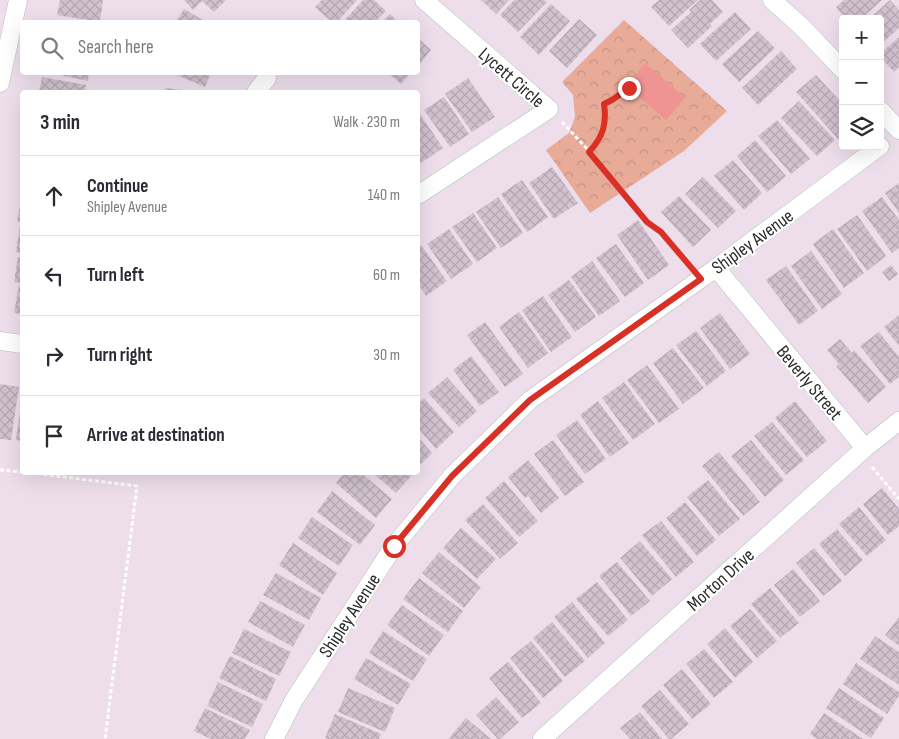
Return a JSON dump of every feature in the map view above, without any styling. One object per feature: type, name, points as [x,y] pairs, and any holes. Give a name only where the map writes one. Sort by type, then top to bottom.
[{"type":"street","points":[[0,83],[18,0]]},
{"type":"street","name":"Lycett Circle","points":[[420,194],[549,109],[424,0]]},
{"type":"street","points":[[772,0],[802,27],[839,66]]},
{"type":"street","points":[[258,90],[267,78]]},
{"type":"street","points":[[884,114],[899,131]]},
{"type":"street","name":"Shipley Avenue","points":[[884,143],[899,131]]},
{"type":"street","name":"Shipley Avenue","points":[[274,739],[294,700],[394,546],[452,476],[530,400],[701,279],[875,150]]},
{"type":"street","name":"Beverly Street","points":[[716,268],[865,448]]},
{"type":"street","points":[[0,341],[20,344]]},
{"type":"street","name":"Morton Drive","points":[[542,739],[865,448],[899,421]]},
{"type":"path","points":[[589,152],[602,134],[605,124],[604,104],[629,88]]},
{"type":"path","points":[[549,109],[625,193],[647,222],[661,232],[701,279]]},
{"type":"path","points":[[865,448],[871,466],[899,499]]},
{"type":"path","points":[[0,470],[20,472]]},
{"type":"path","points":[[47,475],[137,486],[105,739]]},
{"type":"green space","points":[[624,20],[727,111],[684,151],[590,213],[546,150],[569,133],[575,117],[573,95],[562,82]]},
{"type":"shaded area","points":[[645,63],[685,98],[666,120],[626,86]]},
{"type":"building","points":[[60,0],[103,0],[100,20],[57,15]]},
{"type":"building","points":[[184,0],[226,0],[214,12],[202,1],[193,10]]},
{"type":"building","points":[[322,0],[357,0],[339,20],[330,20],[315,7]]},
{"type":"building","points":[[363,0],[374,0],[386,11],[377,20],[345,20]]},
{"type":"building","points":[[481,0],[509,0],[496,14]]},
{"type":"building","points":[[514,0],[544,0],[547,2],[518,32],[500,15]]},
{"type":"building","points":[[659,0],[698,0],[669,26],[651,7]]},
{"type":"building","points":[[700,0],[712,0],[723,12],[710,24],[712,26],[688,48],[671,30],[691,12],[689,10]]},
{"type":"building","points":[[844,0],[882,0],[865,15],[843,15],[836,7]]},
{"type":"building","points":[[890,0],[899,10],[899,28],[884,41],[884,15],[873,15]]},
{"type":"building","points":[[551,4],[570,21],[539,55],[520,37]]},
{"type":"building","points":[[184,9],[203,20],[177,20]]},
{"type":"building","points":[[735,12],[751,29],[716,61],[700,44]]},
{"type":"building","points":[[390,14],[396,20],[384,20]]},
{"type":"building","points":[[579,19],[597,35],[567,68],[549,51]]},
{"type":"building","points":[[758,31],[775,48],[739,82],[722,64]]},
{"type":"building","points":[[899,37],[899,67],[894,72],[884,61],[884,50]]},
{"type":"building","points":[[420,40],[431,50],[420,64]]},
{"type":"building","points":[[781,51],[797,69],[758,105],[742,88]]},
{"type":"building","points":[[60,75],[89,75],[88,81]]},
{"type":"building","points":[[177,75],[210,75],[205,87]]},
{"type":"building","points":[[390,75],[408,75],[401,84]]},
{"type":"building","points":[[816,75],[839,100],[839,138],[838,139],[796,92]]},
{"type":"building","points":[[42,77],[86,85],[85,90],[39,90]]},
{"type":"building","points":[[468,78],[495,117],[472,132],[445,94]]},
{"type":"building","points":[[165,88],[184,90],[164,90]]},
{"type":"building","points":[[444,97],[469,134],[450,147],[424,110]]},
{"type":"building","points":[[799,101],[835,140],[817,156],[781,118]]},
{"type":"building","points":[[420,114],[443,148],[421,163],[420,162]]},
{"type":"building","points":[[777,120],[810,159],[791,174],[758,136]]},
{"type":"building","points":[[755,140],[786,176],[767,192],[737,156]]},
{"type":"building","points":[[733,160],[762,193],[744,210],[714,176]]},
{"type":"building","points":[[552,167],[578,203],[554,219],[529,183]]},
{"type":"building","points":[[703,177],[736,211],[718,228],[685,194]]},
{"type":"building","points":[[522,180],[548,217],[527,232],[501,194]]},
{"type":"building","points":[[899,183],[899,213],[885,193]]},
{"type":"building","points":[[679,196],[711,230],[693,247],[661,212]]},
{"type":"building","points":[[498,197],[523,233],[501,248],[476,212]]},
{"type":"building","points":[[882,197],[899,220],[899,248],[892,253],[862,211]]},
{"type":"building","points":[[20,206],[20,222],[17,221]]},
{"type":"building","points":[[473,213],[497,248],[477,262],[452,227]]},
{"type":"building","points":[[857,215],[886,256],[867,271],[837,229]]},
{"type":"building","points":[[638,220],[669,265],[648,280],[617,235]]},
{"type":"building","points":[[20,226],[20,253],[16,252]]},
{"type":"building","points":[[449,229],[473,264],[451,279],[427,244]]},
{"type":"building","points":[[833,229],[864,273],[844,288],[813,244]]},
{"type":"building","points":[[616,244],[644,283],[625,297],[596,258]]},
{"type":"building","points":[[420,246],[447,281],[426,296],[420,287]]},
{"type":"building","points":[[811,251],[842,294],[822,309],[791,266]]},
{"type":"building","points":[[18,257],[20,258],[20,283],[14,282]]},
{"type":"building","points":[[592,261],[620,301],[599,316],[571,277]]},
{"type":"building","points":[[891,265],[898,274],[889,281],[882,272]]},
{"type":"building","points":[[786,266],[818,311],[799,325],[766,280]]},
{"type":"building","points":[[569,280],[596,317],[575,332],[548,295]]},
{"type":"building","points":[[19,285],[20,314],[14,313]]},
{"type":"building","points":[[543,296],[572,337],[551,352],[522,310]]},
{"type":"building","points":[[519,312],[548,353],[528,368],[499,327]]},
{"type":"building","points":[[720,313],[750,354],[730,369],[700,328]]},
{"type":"building","points":[[899,315],[899,346],[884,327]]},
{"type":"building","points":[[485,322],[523,374],[505,387],[467,335]]},
{"type":"building","points":[[696,331],[726,371],[707,386],[676,345]]},
{"type":"building","points":[[879,332],[899,357],[899,377],[890,384],[860,346]]},
{"type":"building","points":[[840,339],[852,353],[854,350],[886,387],[868,403],[836,366],[839,364],[827,350]]},
{"type":"building","points":[[673,348],[704,388],[683,404],[653,363]]},
{"type":"building","points":[[471,356],[499,392],[480,406],[453,370]]},
{"type":"building","points":[[647,365],[679,409],[659,423],[627,380]]},
{"type":"building","points":[[447,377],[477,411],[459,427],[428,393]]},
{"type":"building","points":[[624,382],[655,424],[633,440],[602,398]]},
{"type":"building","points":[[0,384],[19,387],[11,440],[0,439]]},
{"type":"building","points":[[424,398],[454,432],[436,449],[420,430],[420,402]]},
{"type":"building","points":[[598,401],[629,443],[610,457],[580,415]]},
{"type":"building","points":[[795,401],[827,441],[807,457],[775,418]]},
{"type":"building","points":[[20,411],[20,441],[16,440]]},
{"type":"building","points":[[577,420],[606,459],[585,474],[556,435]]},
{"type":"building","points":[[772,422],[804,460],[786,475],[754,436]]},
{"type":"building","points":[[420,439],[432,453],[420,465]]},
{"type":"building","points":[[553,440],[584,482],[565,496],[534,454]]},
{"type":"building","points":[[751,440],[784,480],[765,497],[731,456]]},
{"type":"building","points":[[719,452],[760,502],[743,516],[702,466]]},
{"type":"building","points":[[528,460],[559,498],[541,513],[528,496],[525,498],[508,477]]},
{"type":"building","points":[[343,475],[364,475],[392,499],[376,518],[336,483]]},
{"type":"building","points":[[375,475],[412,475],[396,493]]},
{"type":"building","points":[[708,480],[740,519],[719,536],[687,497]]},
{"type":"building","points":[[504,481],[538,521],[519,537],[485,498]]},
{"type":"building","points":[[882,488],[899,509],[899,526],[888,535],[863,504]]},
{"type":"building","points":[[332,491],[375,525],[360,545],[317,512]]},
{"type":"building","points":[[685,502],[716,540],[697,556],[666,518]]},
{"type":"building","points":[[483,504],[518,543],[500,559],[465,520]]},
{"type":"building","points":[[859,507],[886,540],[867,556],[839,524]]},
{"type":"building","points":[[312,517],[353,545],[339,566],[298,538]]},
{"type":"building","points":[[661,521],[694,562],[676,577],[642,535]]},
{"type":"building","points":[[461,528],[496,559],[477,579],[443,548]]},
{"type":"building","points":[[837,529],[863,560],[845,576],[819,544]]},
{"type":"building","points":[[640,541],[672,579],[652,596],[620,558]]},
{"type":"building","points":[[293,543],[337,573],[323,595],[279,565]]},
{"type":"building","points":[[814,548],[842,581],[823,596],[796,563]]},
{"type":"building","points":[[439,552],[481,587],[464,608],[422,573]]},
{"type":"building","points":[[617,562],[650,601],[631,616],[599,576]]},
{"type":"building","points":[[793,569],[820,601],[800,617],[774,585]]},
{"type":"building","points":[[276,573],[321,598],[309,620],[263,595]]},
{"type":"building","points":[[419,578],[463,611],[448,632],[403,599]]},
{"type":"building","points":[[597,582],[628,620],[608,636],[576,599]]},
{"type":"building","points":[[770,588],[799,623],[780,638],[751,604]]},
{"type":"building","points":[[260,601],[305,625],[293,647],[248,622]]},
{"type":"building","points":[[572,602],[605,643],[588,658],[554,617]]},
{"type":"building","points":[[402,605],[444,635],[429,656],[387,625]]},
{"type":"building","points":[[750,609],[777,641],[757,658],[730,626]]},
{"type":"building","points":[[899,617],[899,646],[885,635]]},
{"type":"building","points":[[552,622],[585,661],[565,677],[533,638]]},
{"type":"building","points":[[725,628],[753,662],[735,678],[707,644]]},
{"type":"building","points":[[244,629],[291,652],[279,676],[232,653]]},
{"type":"building","points":[[383,631],[427,659],[413,681],[369,653]]},
{"type":"building","points":[[875,636],[899,652],[899,685],[860,659]]},
{"type":"building","points":[[531,641],[563,681],[543,698],[510,658]]},
{"type":"building","points":[[704,649],[733,682],[714,698],[686,664]]},
{"type":"building","points":[[230,656],[276,679],[266,701],[219,678]]},
{"type":"building","points":[[366,658],[411,684],[398,705],[354,679]]},
{"type":"building","points":[[508,662],[541,703],[522,718],[489,678]]},
{"type":"building","points":[[856,663],[899,692],[899,696],[887,714],[843,684]]},
{"type":"building","points":[[682,669],[711,704],[692,719],[663,685]]},
{"type":"building","points":[[218,682],[263,704],[252,727],[207,706]]},
{"type":"building","points":[[348,688],[395,708],[385,732],[338,712]]},
{"type":"building","points":[[839,688],[884,718],[871,738],[826,708]]},
{"type":"building","points":[[660,690],[689,724],[671,739],[641,706]]},
{"type":"building","points":[[496,697],[519,722],[500,739],[476,715]]},
{"type":"building","points":[[205,708],[250,730],[245,739],[211,739],[194,731]]},
{"type":"building","points":[[640,712],[662,739],[630,739],[620,728]]},
{"type":"building","points":[[824,713],[863,739],[817,739],[810,734]]},
{"type":"building","points":[[335,714],[381,734],[379,739],[325,738]]},
{"type":"building","points":[[466,718],[491,739],[449,738]]},
{"type":"route","points":[[394,546],[452,476],[530,400],[701,279],[661,232],[647,222],[625,193],[589,152],[602,134],[605,124],[604,104],[629,88]]}]
